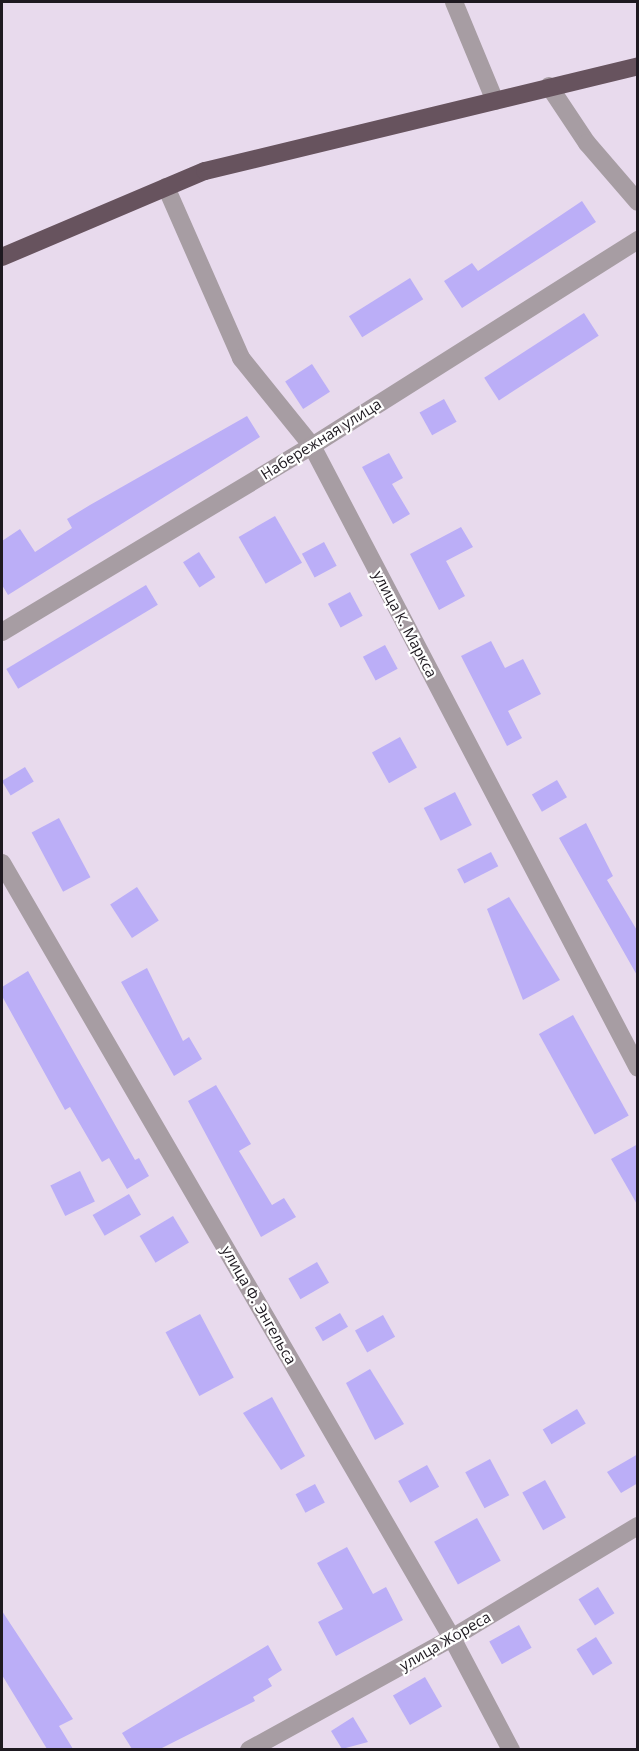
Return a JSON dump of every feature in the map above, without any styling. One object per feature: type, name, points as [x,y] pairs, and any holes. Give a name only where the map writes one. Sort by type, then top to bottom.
[{"type":"highway","points":[[2,257],[205,171],[638,66]]},
{"type":"street","points":[[454,2],[495,101]]},
{"type":"street","points":[[549,87],[587,143],[638,202]]},
{"type":"street","name":"улица К. Маркса","points":[[166,188],[241,358],[312,446],[638,1068]]},
{"type":"street","name":"Набережная улица","points":[[2,632],[312,446],[638,240]]},
{"type":"street","name":"улица Ф. Энгельса","points":[[2,863],[452,1638],[511,1749]]},
{"type":"street","name":"улица Жореса","points":[[249,1749],[452,1638],[638,1526]]},
{"type":"building","points":[[582,201],[596,222],[462,308],[444,281],[472,263],[478,271]]},
{"type":"building","points":[[410,278],[423,299],[362,337],[349,316]]},
{"type":"building","points":[[584,313],[599,336],[499,400],[484,378]]},
{"type":"building","points":[[312,364],[330,392],[303,409],[285,381]]},
{"type":"building","points":[[444,399],[457,422],[432,435],[420,413]]},
{"type":"building","points":[[247,416],[260,437],[8,595],[2,585],[2,541],[20,529],[35,552],[72,528],[67,519]]},
{"type":"building","points":[[389,453],[403,478],[392,484],[410,514],[393,524],[362,467]]},
{"type":"building","points":[[275,516],[302,563],[266,584],[239,537]]},
{"type":"building","points":[[461,527],[473,547],[446,561],[465,596],[439,610],[410,554]]},
{"type":"building","points":[[324,542],[337,566],[315,578],[302,554]]},
{"type":"building","points":[[199,552],[215,577],[199,588],[183,562]]},
{"type":"building","points":[[146,585],[158,605],[18,689],[6,669]]},
{"type":"building","points":[[350,592],[363,616],[341,628],[328,604]]},
{"type":"building","points":[[491,641],[505,668],[523,659],[541,694],[508,711],[522,738],[507,746],[461,656]]},
{"type":"building","points":[[385,645],[398,669],[376,681],[363,657]]},
{"type":"building","points":[[400,737],[417,768],[389,783],[372,753]]},
{"type":"building","points":[[25,767],[34,782],[11,795],[2,781]]},
{"type":"building","points":[[557,780],[567,797],[542,812],[532,794]]},
{"type":"building","points":[[455,792],[472,825],[441,841],[424,808]]},
{"type":"building","points":[[59,818],[90,877],[63,892],[32,833]]},
{"type":"building","points":[[586,823],[613,876],[607,880],[638,932],[638,977],[559,838]]},
{"type":"building","points":[[491,852],[498,866],[464,884],[457,869]]},
{"type":"building","points":[[137,887],[159,921],[132,938],[110,904]]},
{"type":"building","points":[[509,897],[560,980],[523,1000],[487,909]]},
{"type":"building","points":[[147,968],[183,1041],[189,1037],[202,1059],[174,1076],[121,982]]},
{"type":"building","points":[[28,971],[135,1160],[139,1158],[149,1176],[127,1189],[109,1158],[102,1162],[70,1107],[65,1110],[2,996],[2,987]]},
{"type":"building","points":[[573,1015],[629,1116],[595,1134],[539,1034]]},
{"type":"building","points":[[216,1085],[251,1144],[239,1151],[272,1205],[284,1198],[296,1217],[261,1237],[188,1101]]},
{"type":"building","points":[[638,1144],[638,1206],[611,1159]]},
{"type":"building","points":[[80,1171],[95,1202],[65,1216],[50,1185]]},
{"type":"building","points":[[129,1194],[141,1215],[105,1236],[93,1215]]},
{"type":"building","points":[[173,1216],[189,1243],[156,1263],[140,1236]]},
{"type":"building","points":[[317,1262],[329,1283],[300,1299],[288,1278]]},
{"type":"building","points":[[340,1313],[348,1327],[323,1341],[315,1328]]},
{"type":"building","points":[[200,1314],[234,1378],[199,1396],[166,1332]]},
{"type":"building","points":[[383,1315],[395,1337],[367,1352],[355,1331]]},
{"type":"building","points":[[370,1369],[404,1424],[375,1440],[346,1383]]},
{"type":"building","points":[[272,1397],[305,1456],[281,1470],[243,1413]]},
{"type":"building","points":[[577,1409],[586,1424],[551,1444],[543,1430]]},
{"type":"building","points":[[638,1454],[638,1483],[621,1493],[607,1472]]},
{"type":"building","points":[[490,1459],[509,1495],[485,1508],[465,1472]]},
{"type":"building","points":[[427,1465],[439,1487],[410,1503],[398,1481]]},
{"type":"building","points":[[545,1480],[566,1518],[543,1530],[522,1493]]},
{"type":"building","points":[[315,1484],[325,1503],[305,1513],[296,1494]]},
{"type":"building","points":[[477,1518],[501,1561],[458,1585],[434,1542]]},
{"type":"building","points":[[347,1547],[373,1594],[386,1587],[403,1620],[336,1656],[318,1622],[343,1609],[317,1563]]},
{"type":"building","points":[[598,1587],[614,1613],[595,1625],[578,1599]]},
{"type":"building","points":[[2,1611],[73,1719],[59,1726],[73,1749],[47,1749],[2,1675]]},
{"type":"building","points":[[519,1625],[532,1648],[502,1664],[489,1641]]},
{"type":"building","points":[[596,1637],[612,1663],[593,1675],[576,1649]]},
{"type":"building","points":[[268,1645],[282,1670],[268,1679],[272,1686],[253,1697],[255,1701],[160,1749],[132,1749],[122,1733]]},
{"type":"building","points":[[425,1677],[442,1706],[410,1725],[393,1696]]},
{"type":"building","points":[[353,1717],[368,1742],[342,1749],[331,1731]]}]
